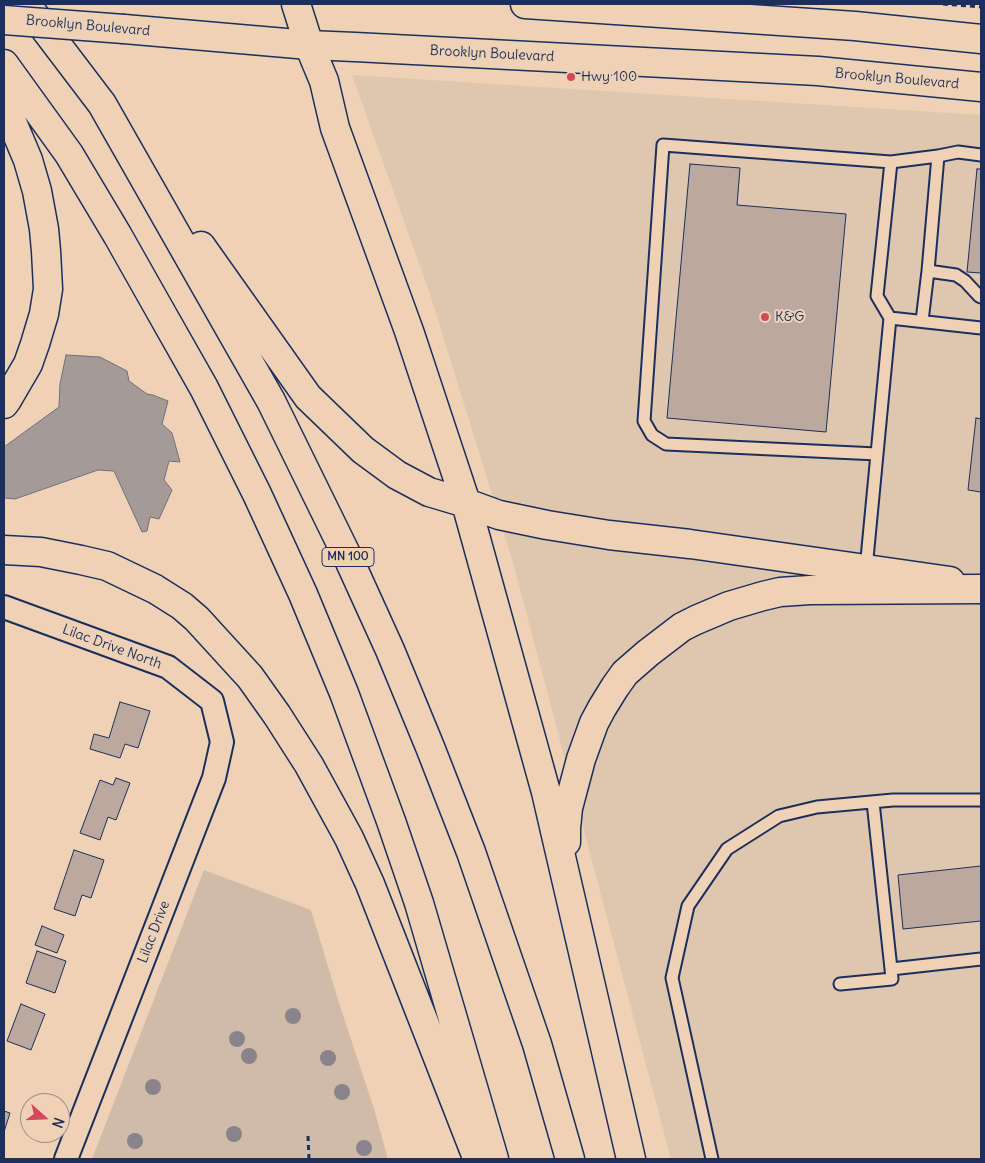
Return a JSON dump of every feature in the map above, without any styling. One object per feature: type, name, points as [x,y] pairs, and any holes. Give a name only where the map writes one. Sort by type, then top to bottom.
[{"type":"main road","name":"MN 100","points":[[26,4],[102,104],[271,401],[343,546],[390,650],[471,852],[537,1044],[570,1159]]},
{"type":"main road","points":[[296,4],[309,45],[324,82],[335,128],[409,331],[466,503],[546,792],[631,1159]]},
{"type":"main road","points":[[525,4],[855,26],[981,39]]},
{"type":"main road","name":"Brooklyn Boulevard","points":[[4,20],[309,45],[818,71],[981,87]]},
{"type":"main road","points":[[4,64],[69,154],[158,306],[204,388],[257,494],[302,594],[344,693],[419,903],[494,1159]]},
{"type":"main road","points":[[4,103],[28,160],[37,191],[46,251],[48,290],[44,314],[28,364],[4,404]]},
{"type":"main road","points":[[102,104],[308,397],[363,450],[397,475],[429,492],[500,515],[556,526],[981,587]]},
{"type":"main road","points":[[4,550],[41,552],[107,566],[155,589],[182,606],[197,619],[250,677],[309,765],[349,838],[370,884],[478,1159]]},
{"type":"main road","points":[[567,883],[566,828],[568,808],[581,759],[594,723],[625,673],[665,639],[696,620],[728,606],[780,592],[981,587]]},
{"type":"street","name":"Lilac Drive North","points":[[4,608],[168,667],[212,701]]},
{"type":"street","name":"Lilac Drive","points":[[66,1159],[214,778],[222,742],[212,701]]},
{"type":"lane","points":[[877,454],[666,444],[652,435],[644,421],[663,145],[891,162],[958,152],[981,154]]},
{"type":"lane","points":[[922,321],[938,156]]},
{"type":"lane","points":[[866,569],[890,318],[877,296],[891,162]]},
{"type":"lane","points":[[928,271],[956,275],[981,296]]},
{"type":"lane","points":[[890,318],[981,328]]},
{"type":"lane","points":[[712,1159],[672,978],[688,906],[727,849],[779,816],[817,808],[893,800],[981,800]]},
{"type":"lane","points":[[840,984],[892,979],[873,802]]},
{"type":"lane","points":[[891,969],[981,959]]},
{"type":"path","points":[[943,4],[981,7]]},
{"type":"path","points":[[308,1136],[309,1159]]},
{"type":"shaded area","points":[[352,75],[981,115],[981,1159],[671,1159],[512,559],[430,294]]},
{"type":"shaded area","points":[[66,355],[100,357],[127,371],[129,381],[147,394],[168,401],[162,424],[172,433],[180,462],[169,461],[164,480],[172,490],[159,519],[150,517],[147,531],[142,532],[114,471],[98,470],[15,499],[4,498],[4,447],[59,407],[60,384]]},
{"type":"shaded area","points":[[204,870],[311,910],[388,1159],[92,1159]]},
{"type":"building","points":[[690,164],[740,168],[737,205],[846,214],[826,432],[667,418]]},
{"type":"building","points":[[977,169],[981,169],[981,273],[967,272]]},
{"type":"building","points":[[976,418],[981,419],[981,492],[968,490]]},
{"type":"building","points":[[120,702],[150,711],[138,748],[125,744],[120,758],[90,749],[94,734],[109,738]]},
{"type":"building","points":[[116,778],[130,783],[116,820],[108,817],[100,840],[80,833],[100,780],[113,785]]},
{"type":"building","points":[[74,850],[104,860],[91,898],[82,895],[75,916],[54,909]]},
{"type":"building","points":[[981,866],[981,921],[903,929],[898,875]]},
{"type":"building","points":[[42,926],[64,935],[57,953],[35,945]]},
{"type":"building","points":[[37,951],[66,961],[55,993],[26,983]]},
{"type":"building","points":[[21,1004],[45,1014],[31,1050],[7,1041]]},
{"type":"building","points":[[4,1111],[10,1113],[4,1132]]},
{"type":"place","name":"Hwy 100","points":[[571,77]]},
{"type":"place","name":"K&G","points":[[765,317]]}]
